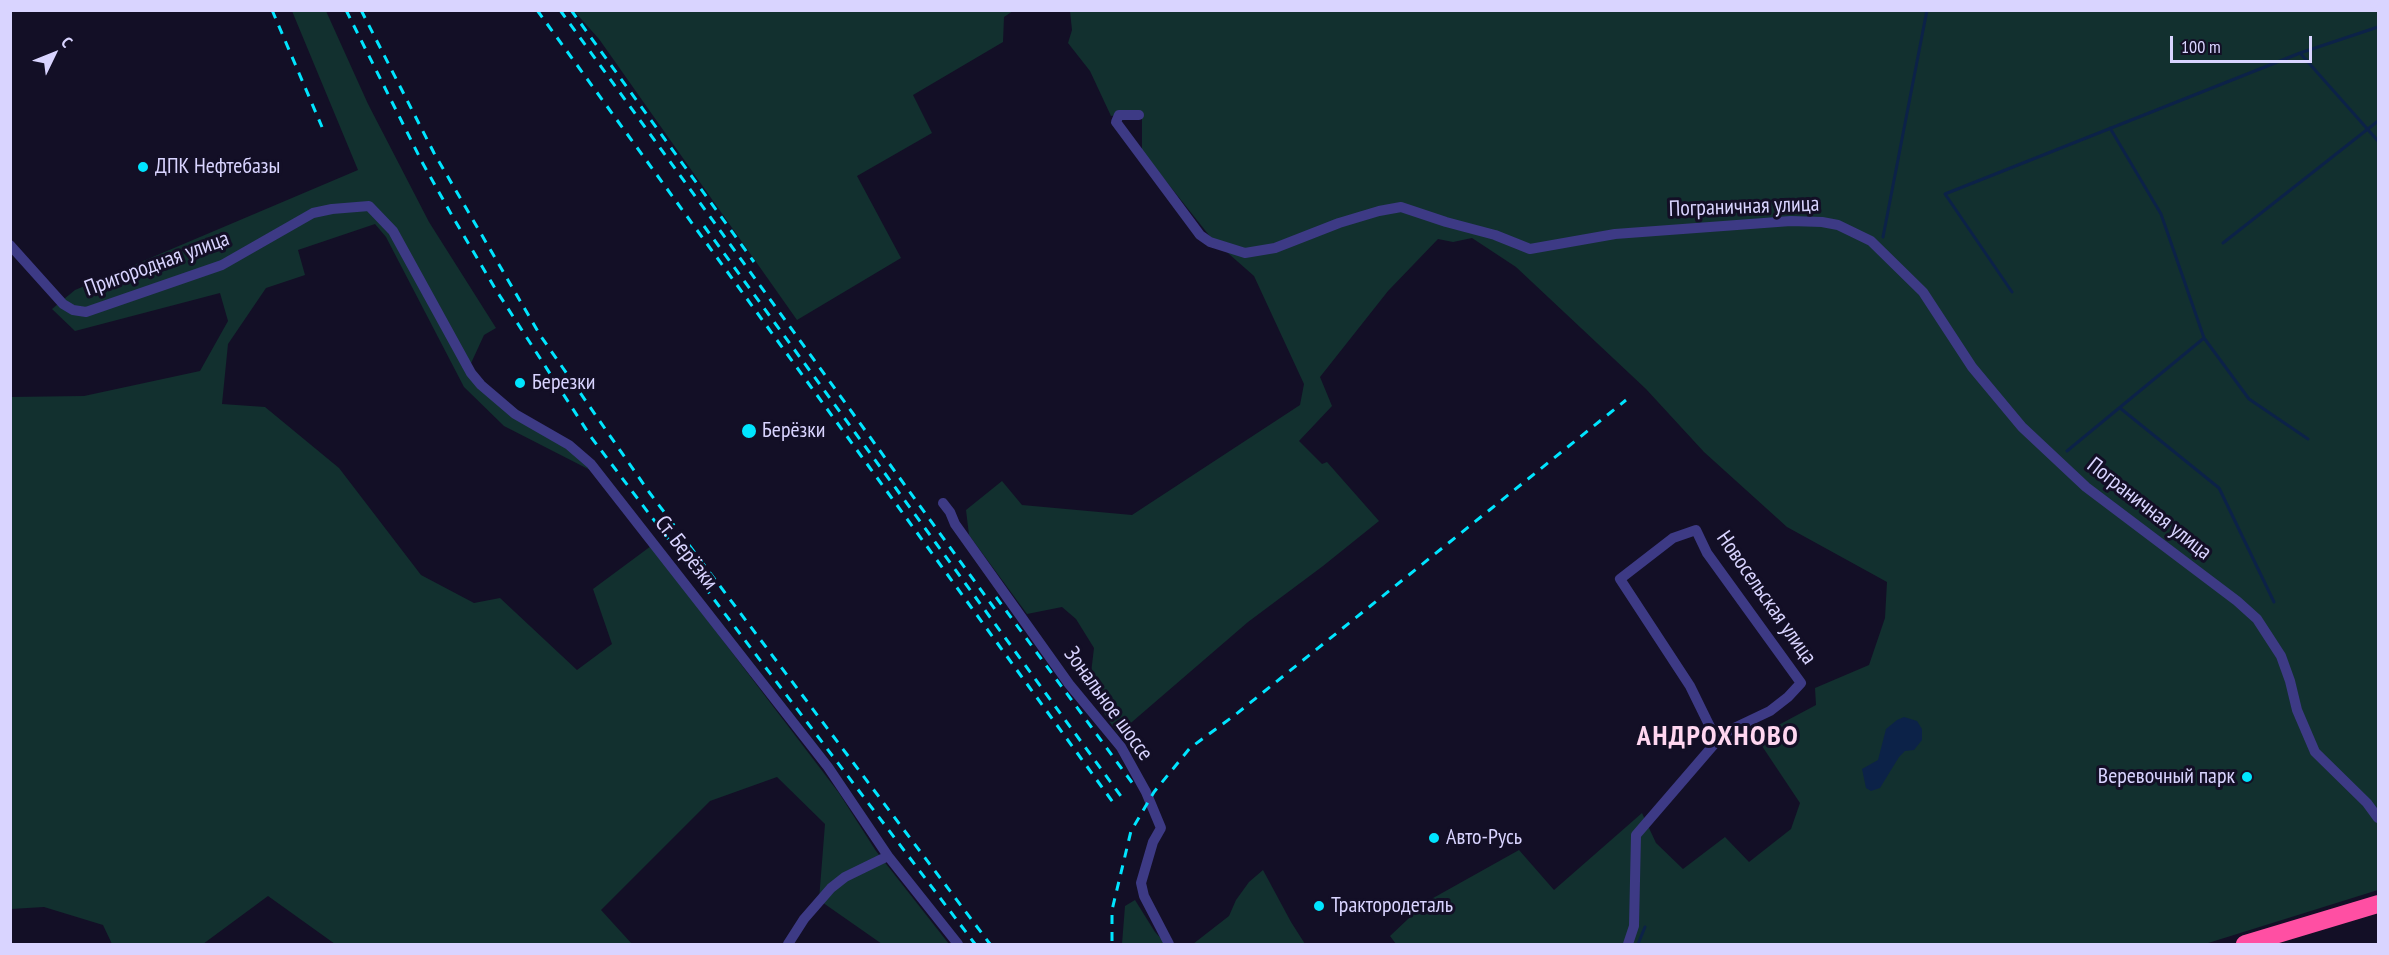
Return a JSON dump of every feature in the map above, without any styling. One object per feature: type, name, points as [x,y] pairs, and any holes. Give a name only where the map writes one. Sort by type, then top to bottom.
[{"type":"highway","points":[[2245,945],[2379,904]]},
{"type":"street","name":"Пограничная улица","points":[[1139,115],[1119,115],[1116,122],[1193,226],[1210,242],[1245,254],[1275,248],[1339,223],[1401,207],[1446,222],[1494,234],[1530,249],[1615,234],[1791,221],[1838,225],[1871,241],[1923,292],[1972,367],[2022,427],[2086,487],[2237,601],[2257,619],[2284,664],[2297,710],[2315,753],[2367,803],[2379,818]]},
{"type":"street","name":"Пригородная улица","points":[[10,245],[63,304],[73,310],[86,312],[222,265],[313,213],[369,206]]},
{"type":"street","name":"Ст. Берёзки","points":[[369,206],[393,231],[471,373],[495,399],[515,414],[569,445],[591,464],[828,767],[888,856],[958,945]]},
{"type":"street","name":"Зональное шоссе","points":[[943,503],[950,512],[954,524],[1069,684],[1121,747],[1146,792],[1161,828],[1153,842],[1141,883],[1144,896],[1169,945]]},
{"type":"street","name":"Новосельская улица","points":[[1696,530],[1707,553],[1801,683],[1770,711],[1730,730],[1717,741],[1690,686],[1620,579],[1673,538],[1696,530]]},
{"type":"street","points":[[1628,945],[1634,926],[1636,835],[1717,741]]},
{"type":"street","points":[[788,945],[809,912],[831,888],[845,877],[888,856]]},
{"type":"green space","points":[[292,11],[326,11],[368,104],[429,222],[496,328],[484,335],[467,372],[568,448],[592,471],[504,426],[464,387],[386,237],[375,224],[298,250],[305,275],[266,288],[228,344],[222,404],[265,407],[339,468],[421,575],[474,603],[500,598],[577,670],[612,644],[593,589],[651,546],[839,793],[876,851],[949,944],[882,944],[819,900],[825,824],[777,777],[710,801],[601,910],[632,944],[335,944],[268,896],[203,944],[112,944],[103,925],[44,907],[11,909],[11,397],[84,396],[200,371],[228,321],[220,293],[75,331],[52,309],[75,290],[358,170]]},
{"type":"green space","points":[[574,11],[1013,11],[1004,17],[1003,42],[913,95],[932,133],[857,176],[901,258],[797,320],[599,39]]},
{"type":"green space","points":[[1070,11],[2378,11],[2378,890],[2205,944],[1396,944],[1390,936],[1426,902],[1519,850],[1554,890],[1642,813],[1656,843],[1683,869],[1725,837],[1749,862],[1791,829],[1800,803],[1756,737],[1816,705],[1815,688],[1869,665],[1885,618],[1887,582],[1787,527],[1704,452],[1646,389],[1516,267],[1472,238],[1453,242],[1438,239],[1388,291],[1320,377],[1332,406],[1299,441],[1322,464],[1327,462],[1379,521],[1248,622],[1118,734],[1095,700],[1091,673],[1094,648],[1076,619],[1062,607],[1027,614],[969,535],[966,510],[1002,481],[1022,505],[1132,515],[1300,405],[1304,384],[1254,276],[1212,239],[1142,151],[1142,112],[1111,116],[1090,71],[1068,43],[1072,30]]},
{"type":"green space","points":[[1263,870],[1305,944],[1193,944],[1229,916],[1236,900],[1249,882]]},
{"type":"green space","points":[[1135,900],[1155,932],[1166,944],[1122,944],[1125,906]]},
{"type":"water","points":[[1904,717],[1917,721],[1922,729],[1922,740],[1914,750],[1905,751],[1899,757],[1880,788],[1871,791],[1866,788],[1862,769],[1878,760],[1886,729]]},
{"type":"waterway","points":[[1883,237],[1927,10]]},
{"type":"waterway","points":[[2012,292],[1945,194],[2300,53],[2378,27]]},
{"type":"waterway","points":[[2300,53],[2378,141]]},
{"type":"waterway","points":[[2223,243],[2378,121]]},
{"type":"waterway","points":[[2110,128],[2161,214],[2204,338],[2249,399],[2308,439]]},
{"type":"waterway","points":[[2067,451],[2204,338]]},
{"type":"waterway","points":[[2120,408],[2219,488],[2274,602]]},
{"type":"waterway","points":[[1638,944],[1645,927]]},
{"type":"railway","points":[[272,10],[322,127]]},
{"type":"railway","points":[[346,10],[422,162],[454,219],[496,290],[591,437],[975,944]]},
{"type":"railway","points":[[361,10],[434,153],[540,335],[649,492],[990,944]]},
{"type":"railway","points":[[537,10],[1115,805]]},
{"type":"railway","points":[[560,10],[997,612]]},
{"type":"railway","points":[[571,10],[754,262]]},
{"type":"railway","points":[[704,226],[1123,799]]},
{"type":"railway","points":[[1112,941],[1112,910],[1131,831],[1154,792],[1190,748],[1235,715],[1626,400]]},
{"type":"railway","points":[[996,597],[1136,788]]},
{"type":"place","name":"ДПК Нефтебазы","points":[[143,167]]},
{"type":"place","name":"Березки","points":[[520,383]]},
{"type":"place","name":"Берёзки","points":[[749,431]]},
{"type":"place","name":"Веревочный парк","points":[[2247,777]]},
{"type":"place","name":"Авто-Русь","points":[[1434,838]]},
{"type":"place","name":"Трактородеталь","points":[[1319,906]]},
{"type":"district","name":"АНДРОХНОВО","points":[[1718,737]]}]
